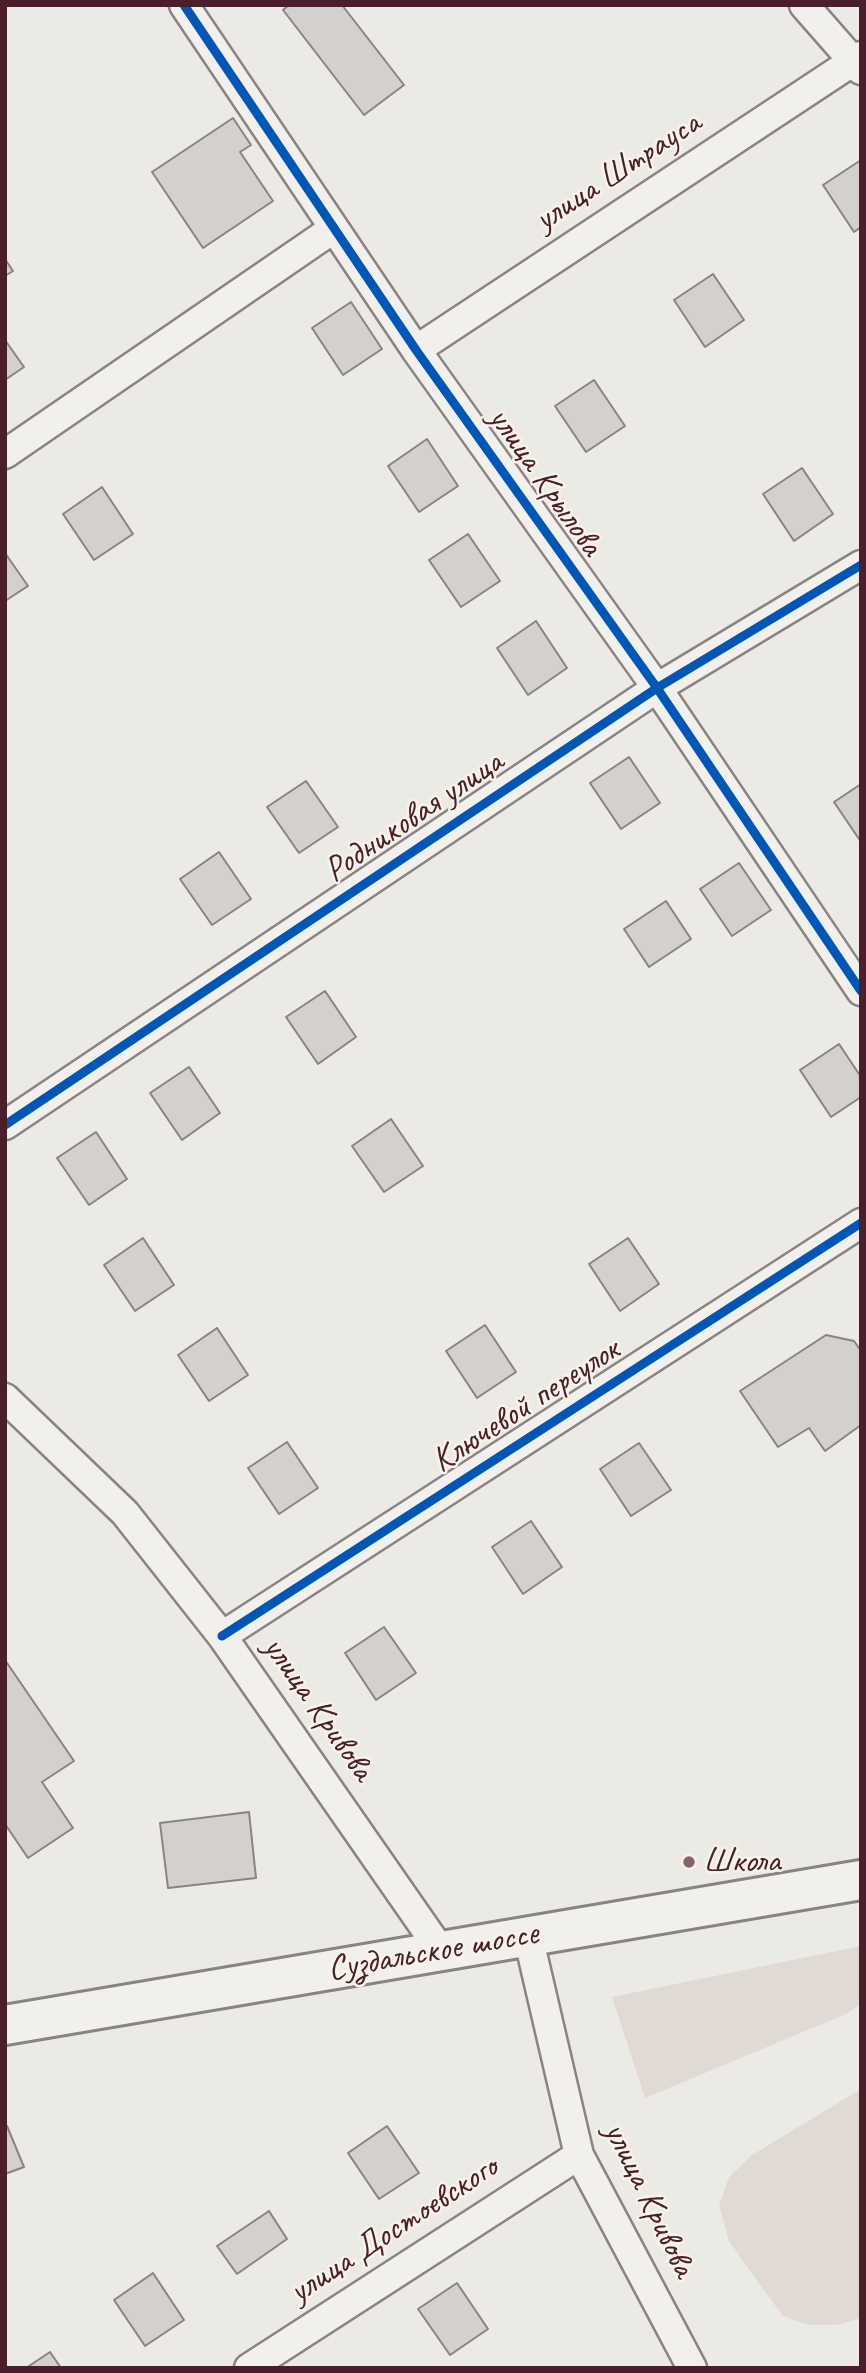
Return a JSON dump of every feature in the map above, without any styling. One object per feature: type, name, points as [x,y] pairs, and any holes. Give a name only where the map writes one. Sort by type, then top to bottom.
[{"type":"main road","name":"Суздальское шоссе","points":[[5,2025],[861,1880]]},
{"type":"street","name":"улица Крылова","points":[[184,5],[333,229],[657,688],[861,991]]},
{"type":"street","points":[[804,5],[859,62]]},
{"type":"street","name":"улица Штрауса","points":[[416,349],[859,62]]},
{"type":"street","points":[[5,454],[333,229]]},
{"type":"street","name":"Родниковая улица","points":[[5,1125],[657,688],[861,565]]},
{"type":"street","name":"Ключевой переулок","points":[[222,1636],[861,1223]]},
{"type":"street","name":"улица Кривова","points":[[5,1398],[125,1513],[222,1636],[441,1951]]},
{"type":"street","name":"улица Кривова","points":[[528,1936],[579,2155],[692,2368]]},
{"type":"street","name":"улица Достоевского","points":[[249,2368],[579,2155]]},
{"type":"shaded area","points":[[861,1946],[861,2004],[846,2014],[645,2098],[612,1997]]},
{"type":"shaded area","points":[[861,2089],[861,2318],[836,2325],[808,2325],[783,2316],[729,2241],[719,2205],[729,2177],[752,2155]]},
{"type":"building","points":[[289,5],[342,5],[404,85],[364,115],[283,10]]},
{"type":"building","points":[[233,118],[251,145],[240,152],[273,201],[203,248],[152,172]]},
{"type":"building","points":[[861,160],[861,227],[854,232],[823,185]]},
{"type":"building","points":[[5,259],[13,271],[5,276]]},
{"type":"building","points":[[713,274],[744,320],[705,347],[674,300]]},
{"type":"building","points":[[351,302],[382,349],[343,375],[312,328]]},
{"type":"building","points":[[5,340],[24,367],[5,380]]},
{"type":"building","points":[[594,380],[625,426],[586,452],[555,406]]},
{"type":"building","points":[[427,439],[458,486],[419,512],[388,466]]},
{"type":"building","points":[[802,468],[833,514],[794,541],[763,494]]},
{"type":"building","points":[[102,487],[133,534],[94,560],[63,514]]},
{"type":"building","points":[[468,534],[500,581],[461,607],[429,560]]},
{"type":"building","points":[[5,553],[28,586],[5,601]]},
{"type":"building","points":[[536,621],[567,668],[528,695],[497,648]]},
{"type":"building","points":[[629,757],[660,803],[621,829],[590,783]]},
{"type":"building","points":[[306,781],[338,827],[299,853],[267,807]]},
{"type":"building","points":[[861,784],[861,842],[834,802]]},
{"type":"building","points":[[219,852],[251,899],[212,925],[180,879]]},
{"type":"building","points":[[739,863],[771,910],[732,936],[700,889]]},
{"type":"building","points":[[666,901],[691,939],[649,967],[624,929]]},
{"type":"building","points":[[325,991],[356,1037],[318,1064],[286,1017]]},
{"type":"building","points":[[839,1044],[861,1077],[861,1097],[831,1117],[800,1070]]},
{"type":"building","points":[[189,1067],[220,1113],[182,1140],[150,1093]]},
{"type":"building","points":[[391,1119],[423,1166],[384,1192],[352,1146]]},
{"type":"building","points":[[96,1132],[127,1179],[89,1205],[57,1158]]},
{"type":"building","points":[[143,1238],[174,1285],[135,1311],[104,1265]]},
{"type":"building","points":[[628,1238],[659,1284],[620,1311],[589,1264]]},
{"type":"building","points":[[485,1325],[516,1372],[477,1398],[446,1351]]},
{"type":"building","points":[[217,1328],[248,1375],[209,1401],[178,1355]]},
{"type":"building","points":[[826,1335],[854,1341],[861,1351],[861,1425],[825,1451],[809,1428],[778,1447],[740,1391]]},
{"type":"building","points":[[287,1442],[318,1488],[279,1514],[248,1468]]},
{"type":"building","points":[[639,1443],[671,1490],[631,1516],[600,1469]]},
{"type":"building","points":[[531,1521],[562,1567],[523,1594],[492,1547]]},
{"type":"building","points":[[384,1627],[416,1673],[376,1700],[345,1653]]},
{"type":"building","points":[[5,1660],[74,1761],[42,1782],[73,1828],[28,1858],[5,1824]]},
{"type":"building","points":[[249,1812],[256,1878],[168,1888],[160,1823]]},
{"type":"building","points":[[7,2126],[24,2167],[5,2174],[5,2127]]},
{"type":"building","points":[[387,2126],[419,2173],[379,2199],[348,2153]]},
{"type":"building","points":[[269,2211],[287,2239],[237,2274],[217,2246]]},
{"type":"building","points":[[153,2273],[184,2320],[145,2346],[114,2300]]},
{"type":"building","points":[[457,2283],[488,2329],[450,2355],[418,2309]]},
{"type":"building","points":[[50,2352],[61,2368],[26,2368]]},
{"type":"cycle path","points":[[184,5],[416,350],[657,688],[861,991]]},
{"type":"cycle path","points":[[5,1125],[657,688],[861,565]]},
{"type":"cycle path","points":[[222,1636],[861,1223]]},
{"type":"place","name":"Школа","points":[[689,1862]]}]
